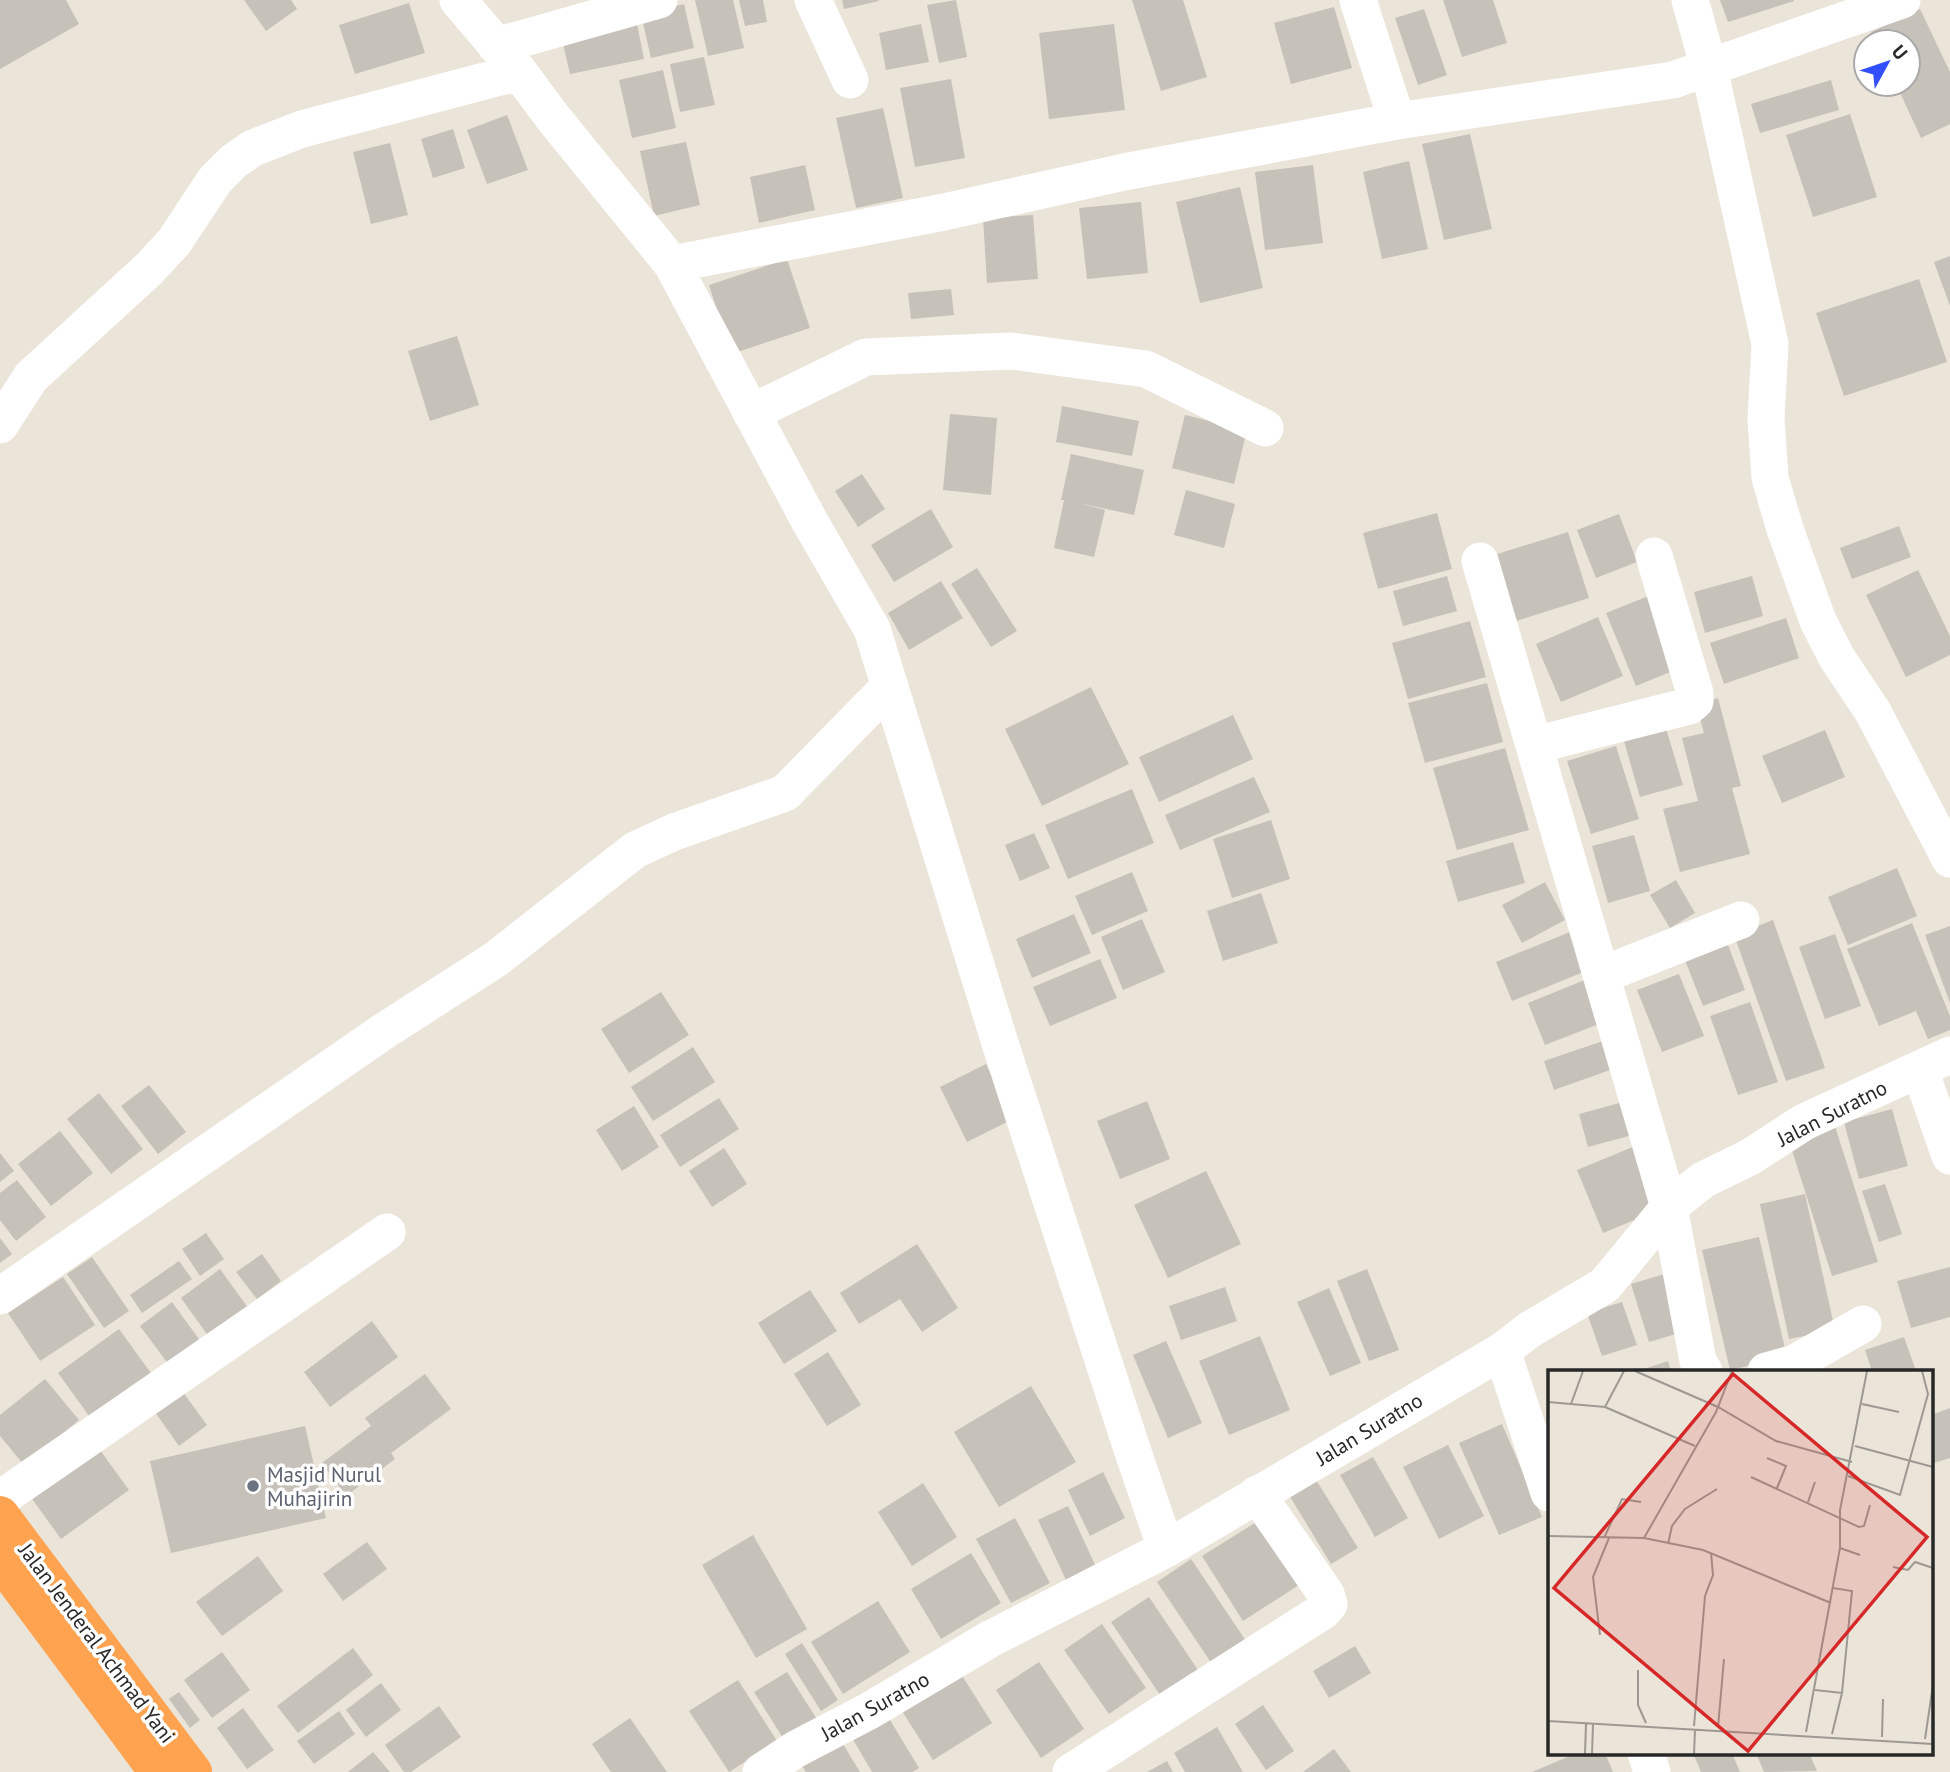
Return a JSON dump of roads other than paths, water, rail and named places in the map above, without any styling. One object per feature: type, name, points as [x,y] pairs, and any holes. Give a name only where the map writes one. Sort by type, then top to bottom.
[{"type":"highway","name":"Jalan Jenderal Achmad Yani","points":[[0,1515],[193,1772]]},
{"type":"highway","name":"Jalan Jenderal Achmad Yani","points":[[0,1560],[158,1772]]},
{"type":"street","points":[[458,0],[672,264],[810,522],[872,629],[1000,1043],[1166,1549]]},
{"type":"street","points":[[0,425],[31,377],[149,269],[174,242],[215,180],[234,161],[253,148],[508,59],[659,0]]},
{"type":"street","points":[[813,0],[850,80]]},
{"type":"street","points":[[1358,0],[1397,121]]},
{"type":"street","points":[[1690,0],[1709,68],[1770,344],[1766,419],[1770,478],[1785,529],[1818,621],[1837,658],[1873,712],[1950,859]]},
{"type":"street","points":[[672,264],[944,212],[1124,172],[1397,121],[1673,80],[1902,0]]},
{"type":"street","points":[[751,413],[866,357],[1011,351],[1146,369],[1265,428]]},
{"type":"street","points":[[1535,745],[1689,706],[1695,701],[1695,693],[1654,556]]},
{"type":"street","points":[[1480,561],[1669,1207],[1698,1361],[1703,1370]]},
{"type":"street","points":[[0,1296],[384,1031],[496,959],[635,850],[674,832],[785,793],[890,685]]},
{"type":"street","points":[[1602,975],[1741,920]]},
{"type":"street","points":[[1935,1062],[1950,1156]]},
{"type":"street","name":"Jalan Suratno","points":[[761,1772],[796,1749],[869,1711],[990,1639],[1166,1549],[1502,1351],[1529,1330],[1605,1285],[1669,1207],[1703,1180],[1751,1157],[1804,1122],[1935,1062]]},
{"type":"street","points":[[0,1499],[387,1232]]},
{"type":"street","points":[[1770,1370],[1795,1363],[1863,1324]]},
{"type":"street","points":[[1502,1351],[1548,1490]]},
{"type":"street","points":[[1071,1772],[1323,1611],[1329,1604],[1326,1594],[1257,1494]]},
{"type":"street","points":[[1646,1754],[1652,1772]]},
{"type":"place","name":"Masjid Nurul Muhajirin","points":[[253,1486]]}]
